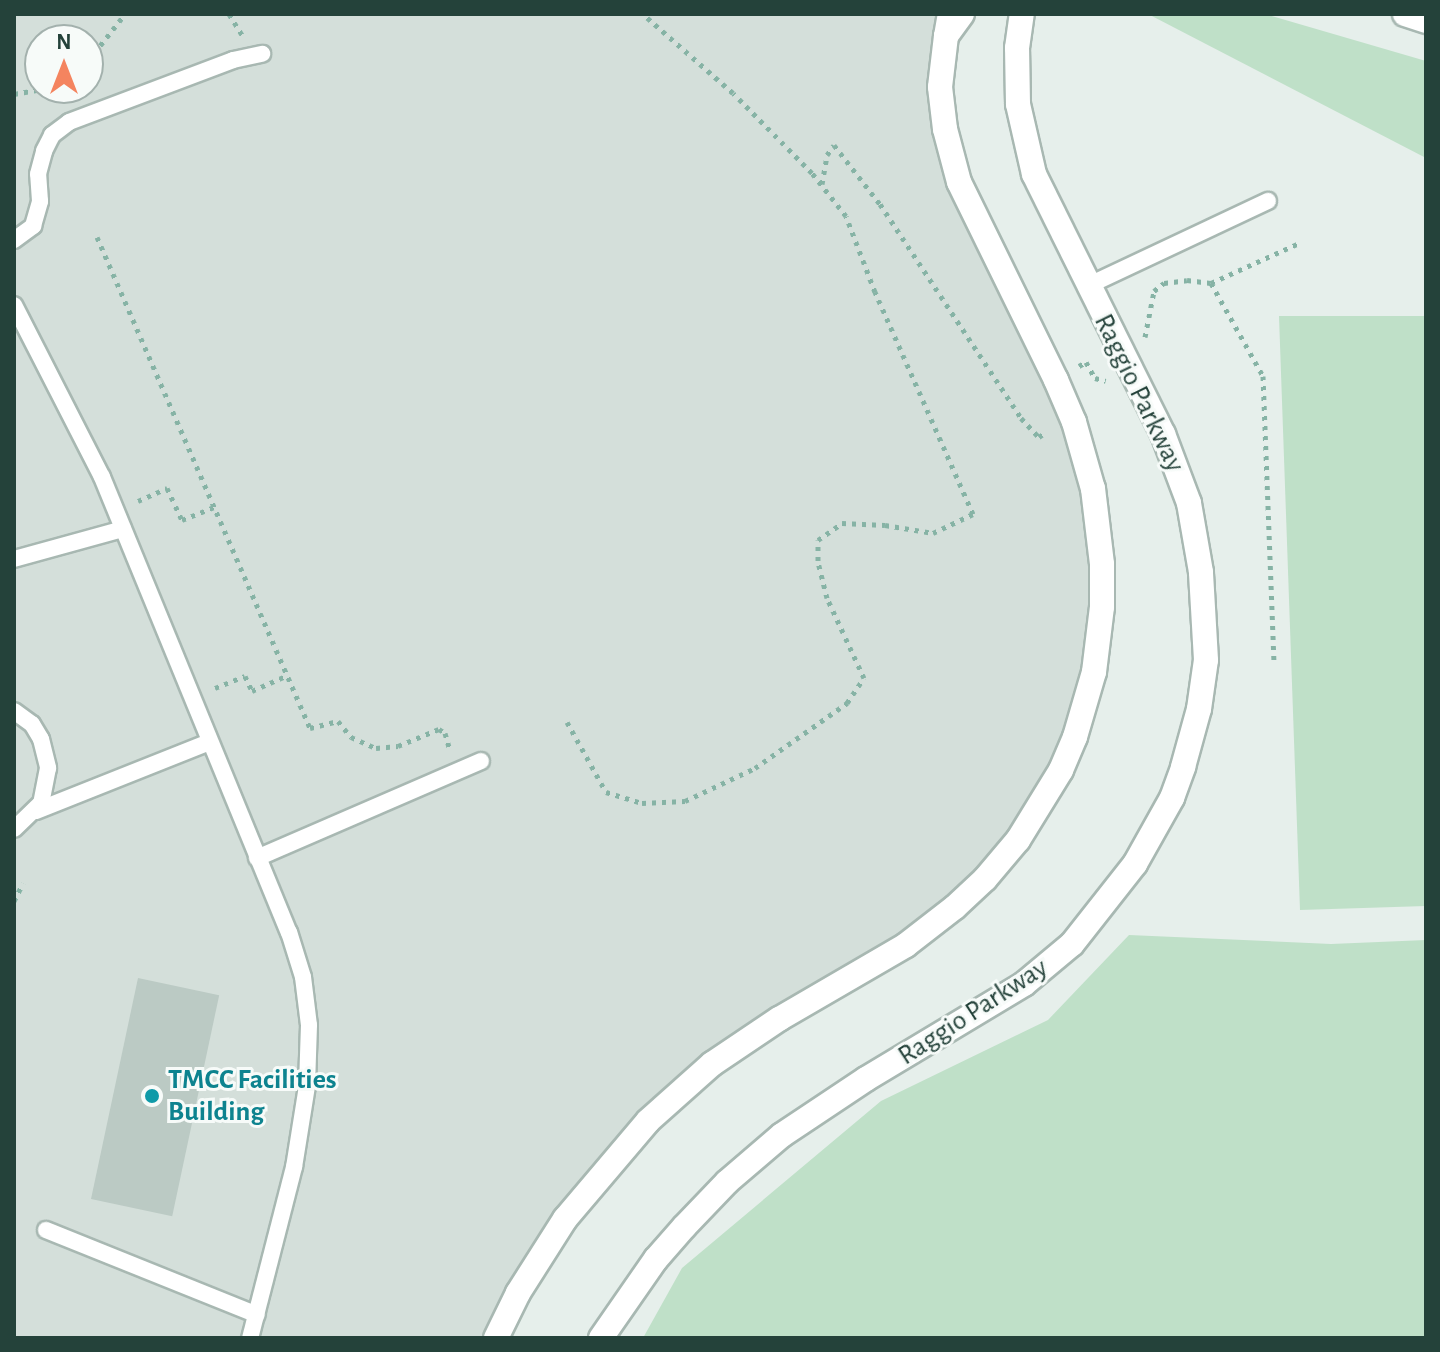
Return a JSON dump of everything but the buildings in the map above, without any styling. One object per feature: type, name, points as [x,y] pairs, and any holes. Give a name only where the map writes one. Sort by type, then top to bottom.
[{"type":"street","points":[[496,1338],[518,1293],[565,1219],[648,1121],[712,1064],[779,1019],[879,962],[955,907],[985,879],[1018,840],[1061,770],[1075,737],[1094,672],[1102,607],[1102,564],[1093,489],[1074,422],[1056,380],[959,182],[941,106],[948,25],[962,14]]},
{"type":"street","name":"Raggio Parkway","points":[[601,1338],[656,1259],[684,1227],[727,1182],[782,1135],[841,1095],[1015,990],[1060,955],[1121,885],[1172,798],[1197,719],[1206,660],[1197,539],[1189,503],[1168,445],[1042,193],[1024,141],[1016,73],[1022,14]]},
{"type":"street","points":[[1405,14],[1426,21]]},
{"type":"lane","points":[[14,240],[33,226],[40,201],[38,174],[44,151],[52,135],[69,122],[233,60],[262,54]]},
{"type":"lane","points":[[1087,286],[1268,201]]},
{"type":"lane","points":[[14,305],[102,477],[298,956],[309,1025],[307,1086],[294,1167],[250,1338]]},
{"type":"lane","points":[[14,559],[123,529]]},
{"type":"lane","points":[[14,711],[32,724],[46,750],[46,786],[36,811]]},
{"type":"lane","points":[[14,829],[36,811],[209,742]]},
{"type":"lane","points":[[257,858],[481,761]]},
{"type":"lane","points":[[46,1230],[257,1315]]},
{"type":"path","points":[[104,41],[125,14]]},
{"type":"path","points":[[229,14],[243,36]]},
{"type":"path","points":[[567,722],[606,792],[642,803],[685,801],[755,768],[847,703],[864,678],[827,598],[818,561],[818,540],[842,523],[885,525],[933,533],[973,514],[875,292],[846,216],[822,185],[733,93],[643,14]]},
{"type":"path","points":[[822,185],[827,155],[834,145],[880,204],[1021,418],[1039,437],[1047,435],[1041,421]]},
{"type":"path","points":[[97,237],[310,728],[338,721],[351,737],[376,748],[398,746],[439,729],[445,733],[451,747],[447,753]]},
{"type":"path","points":[[1141,345],[1150,321],[1154,291],[1164,283],[1187,280],[1211,283],[1299,243]]},
{"type":"path","points":[[1211,283],[1263,376],[1274,665]]},
{"type":"path","points":[[1072,371],[1086,362],[1095,378],[1108,380]]},
{"type":"path","points":[[134,502],[167,488],[182,520],[214,507]]},
{"type":"path","points":[[222,685],[245,676],[252,691],[286,676]]},
{"type":"path","points":[[14,886],[23,883],[14,901]]},
{"type":"shaded area","points":[[14,14],[946,14],[945,142],[1077,434],[1101,600],[1066,753],[968,890],[634,1132],[492,1338],[14,1338]]},
{"type":"green space","points":[[1148,14],[1265,14],[1426,61],[1426,158]]},
{"type":"green space","points":[[1279,316],[1426,316],[1426,906],[1300,910]]},
{"type":"green space","points":[[1129,935],[1331,944],[1426,940],[1426,1338],[643,1338],[682,1268],[881,1101],[1048,1020]]},
{"type":"place","name":"TMCC Facilities Building","points":[[152,1096]]}]
